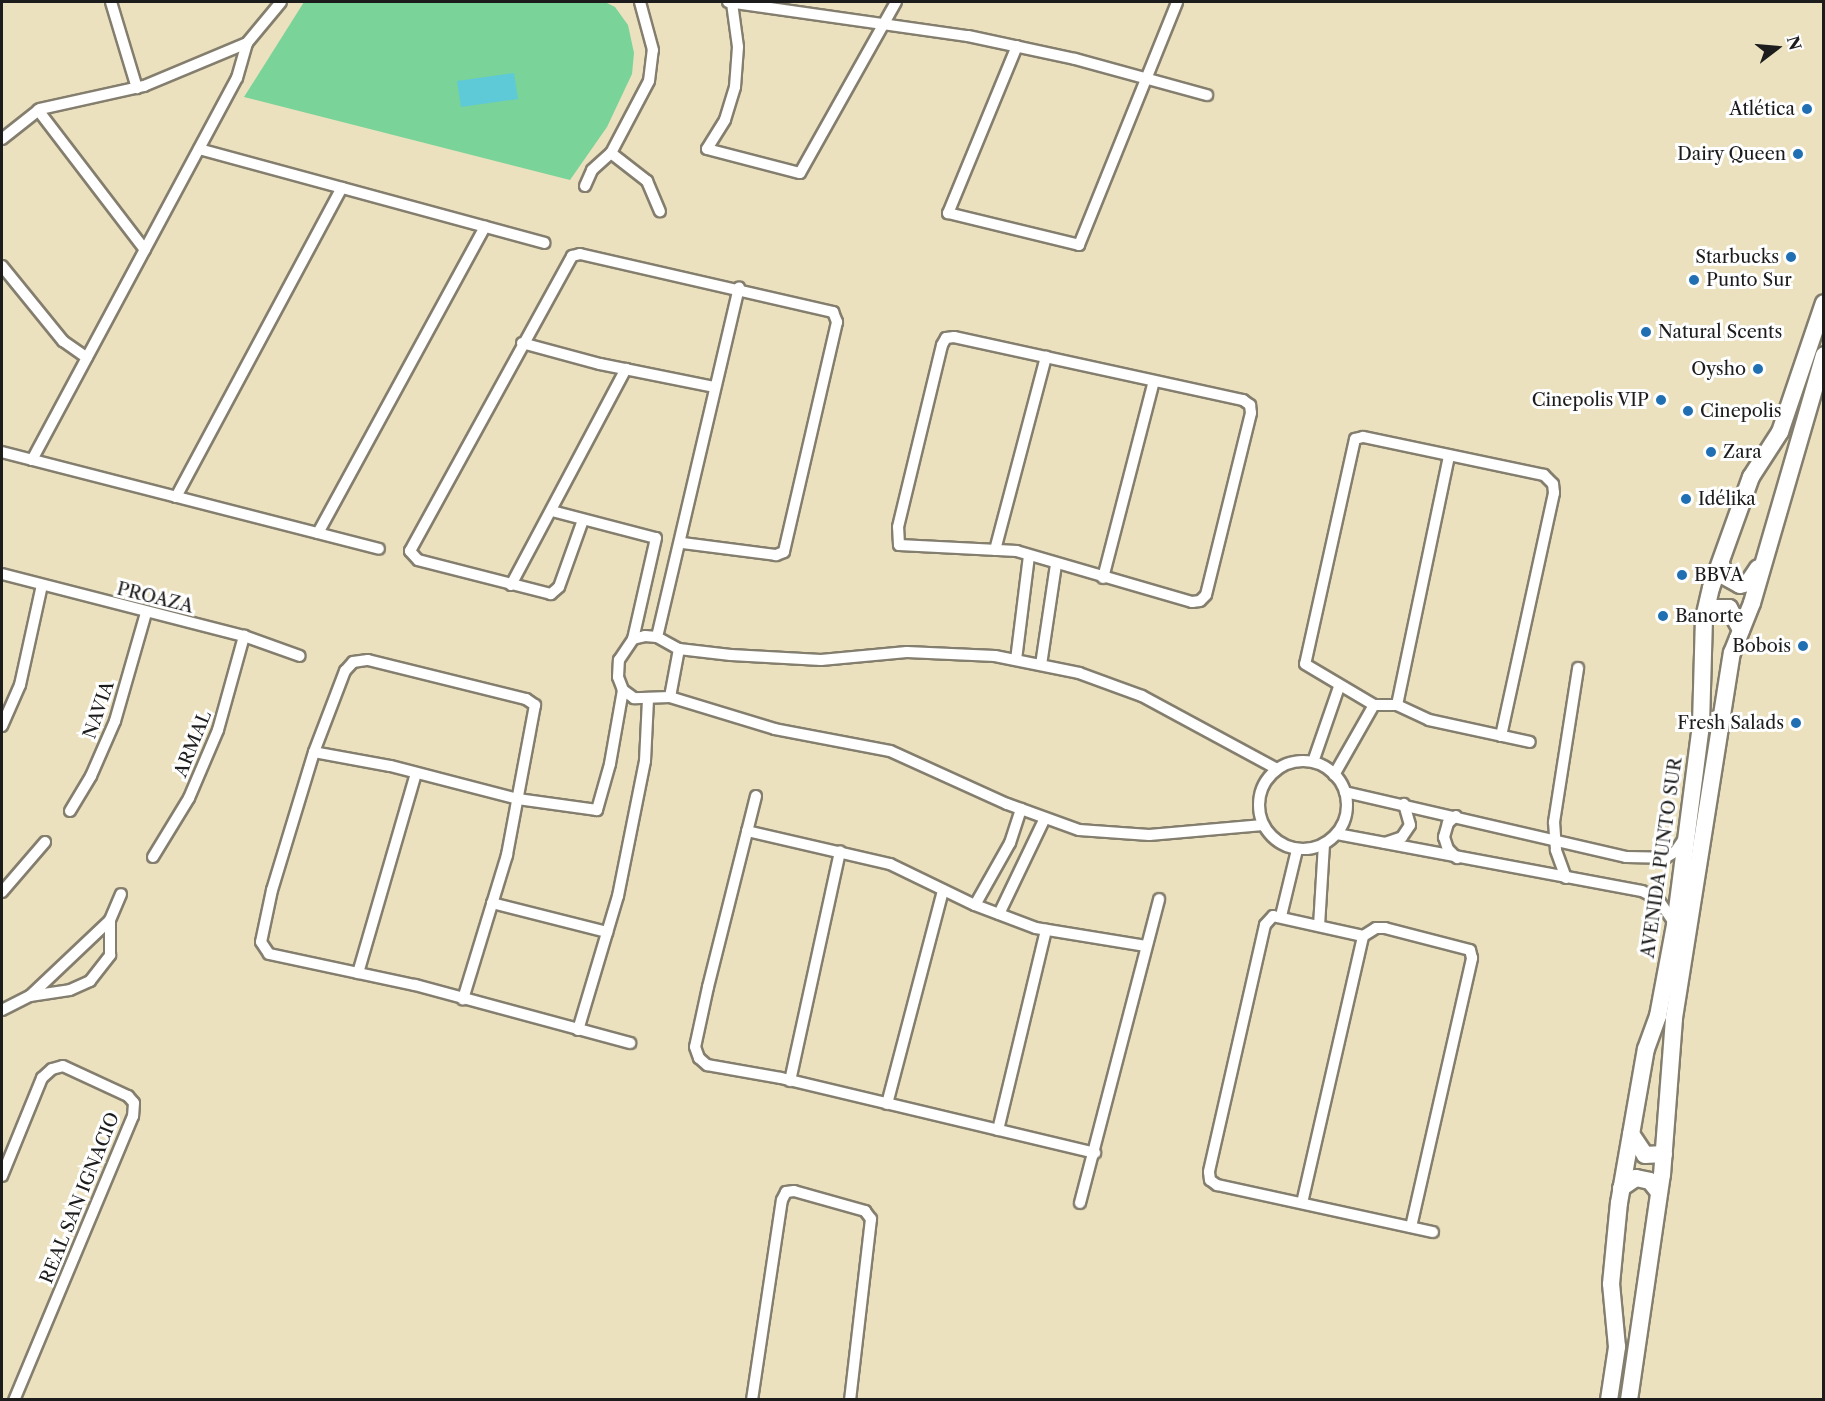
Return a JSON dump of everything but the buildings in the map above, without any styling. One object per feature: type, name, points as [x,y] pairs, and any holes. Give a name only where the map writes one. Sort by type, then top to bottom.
[{"type":"main road","name":"AVENIDA PUNTO SUR","points":[[1609,1400],[1617,1347],[1611,1284],[1621,1188],[1646,1049],[1658,1016],[1675,925],[1701,725],[1704,618],[1751,477],[1780,432],[1824,303]]},
{"type":"main road","name":"AVENIDA PUNTO SUR","points":[[1629,1400],[1664,1154],[1674,1018],[1727,684],[1760,563],[1824,355]]},
{"type":"main road","points":[[1721,563],[1724,576],[1740,585],[1748,583],[1760,563]]},
{"type":"main road","points":[[1704,618],[1718,608],[1729,608],[1741,630]]},
{"type":"main road","points":[[1631,1134],[1645,1155],[1664,1154]]},
{"type":"main road","points":[[1621,1188],[1636,1178],[1650,1181],[1659,1192]]},
{"type":"street","points":[[111,2],[137,88]]},
{"type":"street","points":[[32,460],[237,78],[247,43],[281,2]]},
{"type":"street","points":[[585,186],[592,170],[611,153],[649,81],[653,64],[640,2]]},
{"type":"street","points":[[896,2],[884,23],[800,174],[707,149],[725,120],[735,87],[738,47],[730,2],[884,23],[1017,46],[1207,95]]},
{"type":"street","points":[[1017,46],[948,213],[1078,245],[1177,2]]},
{"type":"street","points":[[2,139],[38,110],[137,88],[247,43]]},
{"type":"street","points":[[38,110],[145,250]]},
{"type":"street","points":[[200,148],[544,243]]},
{"type":"street","points":[[611,153],[647,181],[660,211]]},
{"type":"street","points":[[176,497],[342,188]]},
{"type":"street","points":[[318,533],[485,227]]},
{"type":"street","points":[[583,520],[556,591],[546,594],[418,560],[410,551],[569,259],[576,254],[828,309],[836,317],[789,541],[784,552],[776,555],[682,543]]},
{"type":"street","points":[[2,266],[63,341],[87,358]]},
{"type":"street","points":[[657,637],[682,543],[714,387],[739,288]]},
{"type":"street","points":[[954,337],[1154,381],[1250,405],[1251,413],[1206,595],[1200,601],[1192,602],[1029,556],[995,550],[898,544],[898,527],[942,345],[946,338],[954,337]]},
{"type":"street","points":[[522,343],[626,369],[714,387]]},
{"type":"street","points":[[995,550],[1046,357]]},
{"type":"street","points":[[511,585],[626,369]]},
{"type":"street","points":[[1103,578],[1154,381]]},
{"type":"street","points":[[1501,736],[1554,493],[1553,484],[1544,475],[1363,437],[1351,446],[1304,657],[1309,669],[1374,705],[1397,705],[1429,720],[1501,736],[1530,742]]},
{"type":"street","points":[[2,452],[379,549]]},
{"type":"street","points":[[1397,705],[1449,456]]},
{"type":"street","points":[[314,752],[416,773],[518,799],[597,810],[610,764],[623,690],[618,677],[619,660],[633,639],[656,538],[552,511]]},
{"type":"street","points":[[1016,660],[1029,556]]},
{"type":"street","points":[[1041,666],[1056,565]]},
{"type":"street","name":"PROAZA","points":[[2,574],[146,613],[244,636],[300,656]]},
{"type":"street","points":[[2,726],[20,685],[42,585]]},
{"type":"street","name":"NAVIA","points":[[70,811],[91,777],[115,721],[146,613]]},
{"type":"street","name":"ARMAL","points":[[153,856],[189,798],[218,730],[244,636]]},
{"type":"street","points":[[633,639],[657,637],[679,649],[820,660],[907,652],[1016,660],[1079,673],[1142,696],[1277,769]]},
{"type":"street","points":[[670,697],[679,649]]},
{"type":"street","points":[[463,999],[492,903],[518,799],[535,711],[531,701],[368,660],[353,662],[345,671],[314,752],[272,890],[261,947],[269,954],[358,973],[630,1043]]},
{"type":"street","points":[[1566,878],[1554,840],[1555,814],[1578,668]]},
{"type":"street","points":[[1313,762],[1339,687]]},
{"type":"street","points":[[623,690],[634,698],[670,697],[775,729],[890,751],[1021,809],[1079,830],[1149,836],[1263,825]]},
{"type":"street","points":[[578,1030],[608,932],[638,802],[648,699]]},
{"type":"street","points":[[1335,775],[1374,705]]},
{"type":"street","points":[[1313,762],[1335,775],[1345,792],[1346,814],[1337,834],[1324,845],[1297,850],[1277,842],[1263,825],[1260,795],[1277,769],[1289,764],[1313,762]]},
{"type":"street","points":[[358,973],[416,773]]},
{"type":"street","points":[[1345,792],[1654,861],[1675,852],[1682,844],[1690,814]]},
{"type":"street","points":[[756,796],[695,1047],[699,1058],[707,1065],[790,1081],[1095,1153]]},
{"type":"street","points":[[1385,843],[1402,837],[1410,825],[1404,804]]},
{"type":"street","points":[[975,905],[1010,843],[1021,809]]},
{"type":"street","points":[[1456,816],[1448,823],[1444,837],[1448,849],[1458,858]]},
{"type":"street","points":[[999,914],[1045,818]]},
{"type":"street","points":[[747,831],[890,864],[975,905],[1046,930],[1146,946]]},
{"type":"street","points":[[1337,834],[1642,891],[1659,899],[1675,925]]},
{"type":"street","points":[[2,892],[45,842]]},
{"type":"street","points":[[1319,926],[1324,845]]},
{"type":"street","points":[[1281,915],[1297,850]]},
{"type":"street","points":[[790,1081],[840,851]]},
{"type":"street","points":[[887,1104],[943,890]]},
{"type":"street","points":[[30,996],[70,990],[90,981],[110,955],[110,920],[121,894]]},
{"type":"street","points":[[1080,1203],[1095,1153],[1159,899]]},
{"type":"street","points":[[492,903],[608,932]]},
{"type":"street","points":[[1411,1227],[1472,958],[1470,950],[1385,928],[1376,928],[1363,936],[1281,915],[1268,918],[1209,1172],[1210,1180],[1217,1185],[1433,1232]]},
{"type":"street","points":[[2,1010],[30,996],[110,920]]},
{"type":"street","points":[[998,1130],[1046,930]]},
{"type":"street","points":[[1302,1203],[1363,936]]},
{"type":"street","name":"REAL SAN IGNACIO","points":[[2,1176],[42,1078],[51,1069],[63,1066],[128,1096],[134,1103],[133,1116],[14,1400]]},
{"type":"street","points":[[752,1400],[782,1200],[786,1192],[794,1191],[870,1215],[850,1400]]},
{"type":"green space","points":[[304,2],[605,2],[615,7],[628,25],[634,53],[632,74],[607,127],[570,180],[244,97]]},
{"type":"water","points":[[514,73],[518,99],[461,107],[457,81]]},
{"type":"place","name":"Atlética","points":[[1807,109]]},
{"type":"place","name":"Dairy Queen","points":[[1798,154]]},
{"type":"place","name":"Starbucks","points":[[1791,257]]},
{"type":"place","name":"Punto Sur","points":[[1694,280]]},
{"type":"place","name":"Natural Scents","points":[[1646,332]]},
{"type":"place","name":"Oysho","points":[[1758,369]]},
{"type":"place","name":"Cinepolis VIP","points":[[1661,400]]},
{"type":"place","name":"Cinepolis","points":[[1688,411]]},
{"type":"place","name":"Zara","points":[[1711,452]]},
{"type":"place","name":"Idélika","points":[[1686,499]]},
{"type":"place","name":"BBVA","points":[[1682,575]]},
{"type":"place","name":"Banorte","points":[[1663,616]]},
{"type":"place","name":"Bobois","points":[[1803,646]]},
{"type":"place","name":"Fresh Salads","points":[[1796,723]]}]
